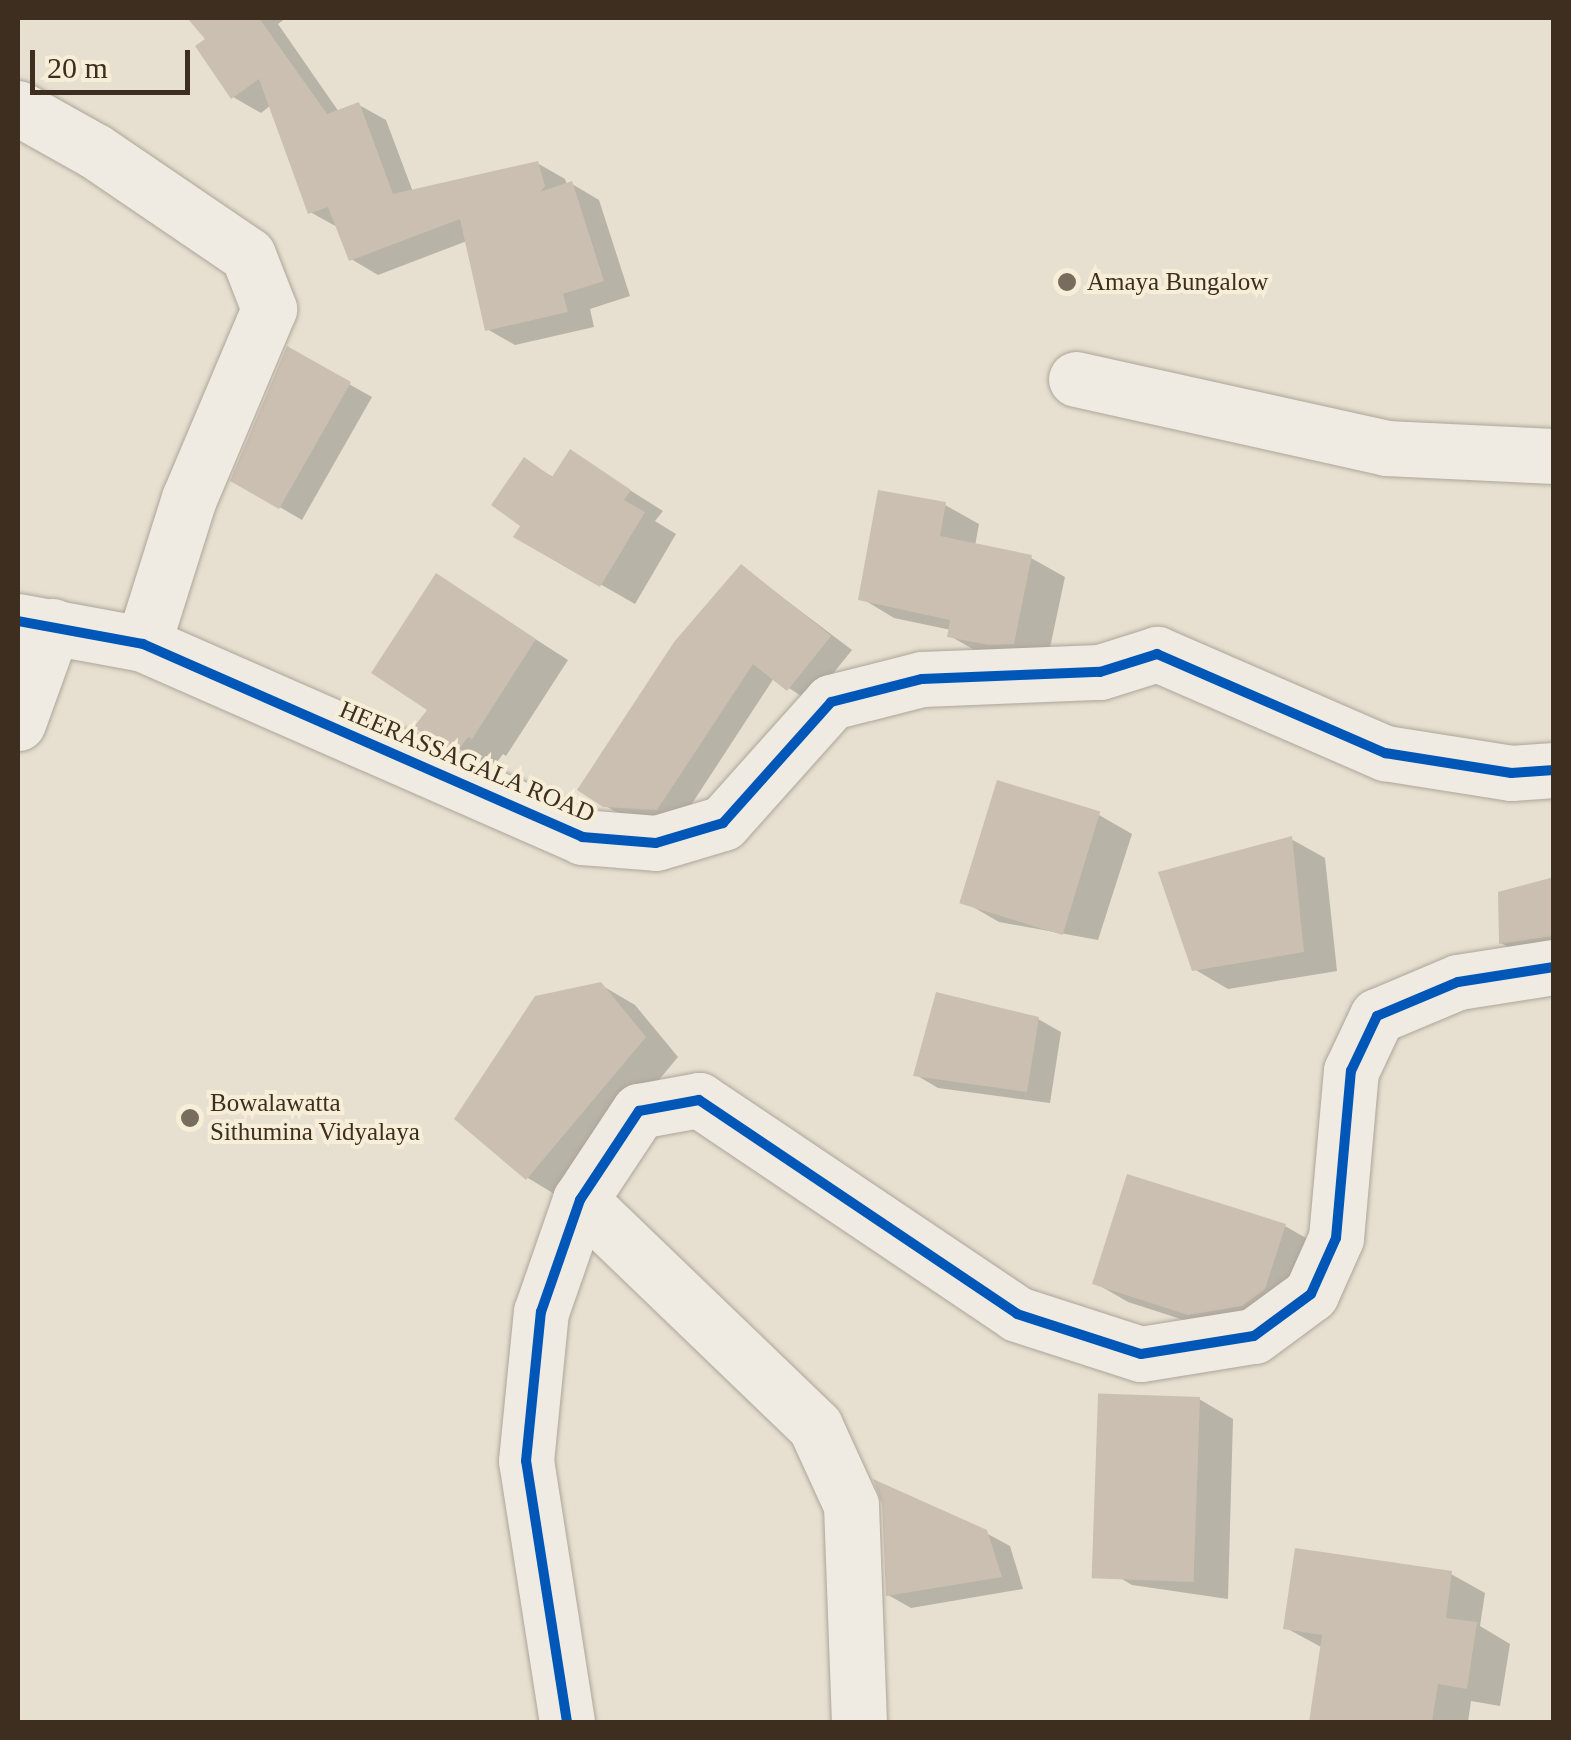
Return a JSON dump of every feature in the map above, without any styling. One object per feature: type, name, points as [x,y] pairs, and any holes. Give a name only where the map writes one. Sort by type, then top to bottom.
[{"type":"street","points":[[18,108],[95,152],[248,255],[269,309],[189,498],[142,644]]},
{"type":"street","points":[[1076,379],[1386,448],[1554,456]]},
{"type":"street","points":[[18,723],[35,624]]},
{"type":"street","name":"HEERASSAGALA ROAD","points":[[35,624],[142,644],[582,837],[656,844],[723,823],[831,702],[922,679],[1100,672],[1156,654],[1384,754],[1511,772],[1554,770]]},
{"type":"street","points":[[566,1722],[526,1460],[542,1312],[580,1200],[639,1111],[699,1100],[1016,1314],[1142,1354],[1254,1336],[1311,1294],[1336,1238],[1351,1071],[1377,1016],[1458,982],[1554,967]]},
{"type":"street","points":[[580,1200],[815,1426],[852,1505],[859,1722]]},
{"type":"building","points":[[187,18],[259,18],[327,114],[359,102],[393,194],[538,161],[545,186],[540,192],[572,181],[604,281],[563,294],[568,312],[485,331],[460,219],[349,261],[328,207],[308,214],[259,79],[231,99],[195,46],[205,39]]},
{"type":"building","points":[[287,346],[351,382],[279,509],[230,481]]},
{"type":"building","points":[[570,449],[631,490],[624,500],[645,512],[600,587],[513,537],[520,526],[491,505],[524,457],[552,477]]},
{"type":"building","points":[[878,490],[946,502],[940,536],[1032,555],[1014,644],[989,645],[947,637],[950,620],[858,600]]},
{"type":"building","points":[[741,564],[831,636],[787,691],[753,664],[657,810],[603,807],[577,790],[674,642]]},
{"type":"building","points":[[436,573],[536,639],[472,739],[468,737],[459,749],[413,728],[427,710],[371,673]]},
{"type":"building","points":[[997,780],[1100,812],[1063,935],[959,903]]},
{"type":"building","points":[[1292,836],[1304,952],[1192,971],[1158,872]]},
{"type":"building","points":[[1554,877],[1554,936],[1499,944],[1498,892]]},
{"type":"building","points":[[601,982],[646,1037],[526,1180],[454,1119],[535,996]]},
{"type":"building","points":[[936,992],[1039,1017],[1027,1092],[913,1076]]},
{"type":"building","points":[[1127,1174],[1286,1224],[1265,1289],[1242,1306],[1188,1315],[1092,1284]]},
{"type":"building","points":[[1098,1393],[1200,1397],[1194,1582],[1092,1578]]},
{"type":"building","points":[[873,1479],[987,1530],[1002,1577],[886,1596],[882,1504]]},
{"type":"building","points":[[1295,1548],[1452,1571],[1446,1618],[1477,1622],[1467,1689],[1438,1684],[1432,1722],[1309,1722],[1322,1635],[1283,1629]]},
{"type":"cycle path","points":[[18,621],[143,644],[582,837],[656,843],[723,823],[831,702],[922,679],[1100,672],[1157,654],[1385,753],[1511,773],[1554,770]]},
{"type":"cycle path","points":[[567,1722],[526,1461],[541,1312],[580,1200],[639,1111],[699,1100],[1017,1314],[1141,1354],[1254,1336],[1311,1294],[1336,1238],[1351,1071],[1377,1016],[1458,982],[1554,967]]},
{"type":"place","name":"Amaya Bungalow","points":[[1067,282]]},
{"type":"place","name":"Bowalawatta Sithumina Vidyalaya","points":[[190,1118]]}]
